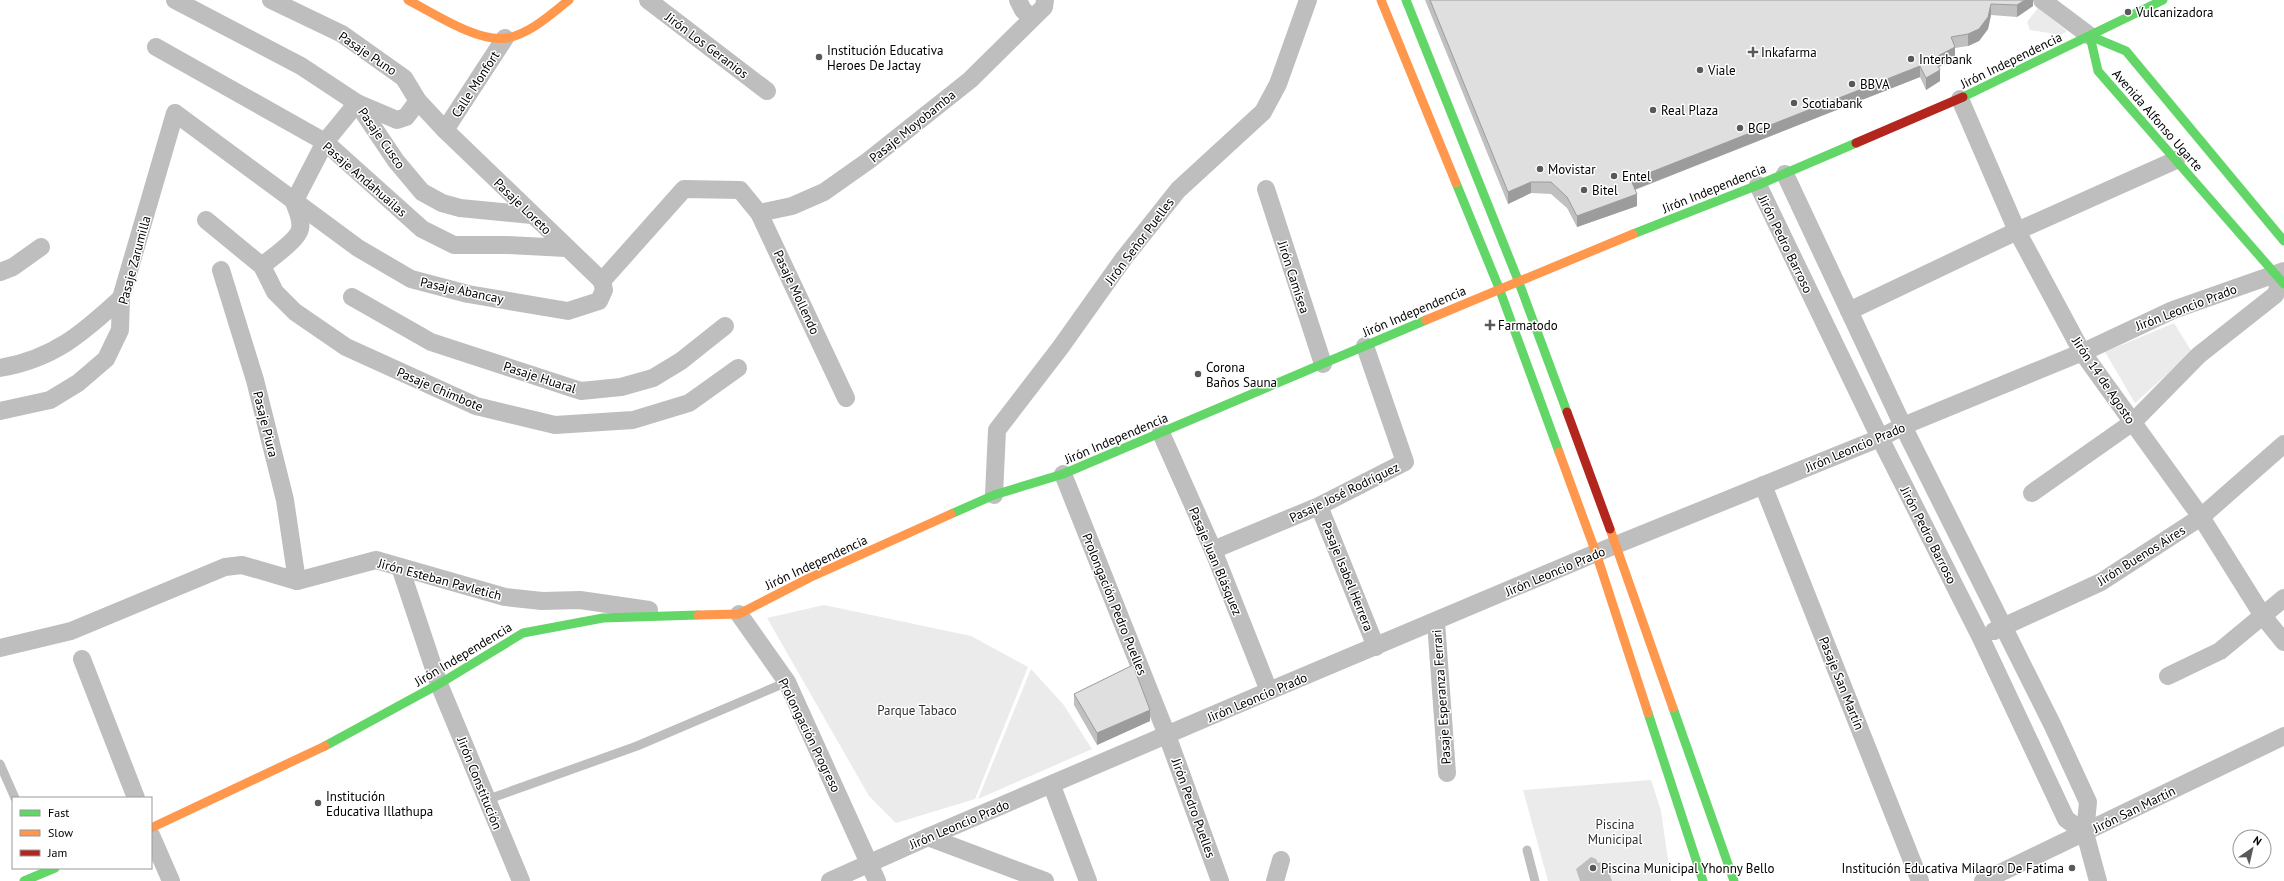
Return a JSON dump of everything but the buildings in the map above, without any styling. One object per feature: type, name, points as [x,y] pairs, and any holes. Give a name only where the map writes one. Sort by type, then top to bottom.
[{"type":"street","name":"Pasaje Cusco","points":[[174,0],[301,66],[357,103],[396,161],[422,192],[442,203],[460,208],[532,215]]},
{"type":"street","name":"Pasaje Puno","points":[[271,0],[342,34],[404,78],[418,101],[445,130]]},
{"type":"street","points":[[408,0],[483,36],[505,38],[542,22],[569,0]]},
{"type":"street","name":"Jirón Los Geranios","points":[[648,0],[767,91]]},
{"type":"street","points":[[1018,0],[1023,10],[1040,8]]},
{"type":"street","name":"Jirón Señor Puelles","points":[[994,495],[997,430],[1124,258],[1178,190],[1263,112],[1278,84],[1308,0]]},
{"type":"street","points":[[1380,0],[1499,288],[1596,553],[1703,881]]},
{"type":"street","points":[[1406,0],[1518,280],[1616,545],[1734,881]]},
{"type":"street","points":[[2042,0],[2090,36]]},
{"type":"street","name":"Jirón Independencia","points":[[152,828],[325,746],[440,684],[522,633],[603,618],[739,614],[809,578],[994,495],[1063,474],[1518,280],[1785,174],[1960,99],[2163,0]]},
{"type":"street","name":"Pasaje Moyobamba","points":[[760,213],[792,206],[824,192],[868,162],[970,80],[1040,8]]},
{"type":"street","name":"Avenida Alfonso Ugarte","points":[[2090,36],[2098,71],[2176,160],[2282,276]]},
{"type":"street","name":"Avenida Alfonso Ugarte","points":[[2090,36],[2126,51],[2284,241]]},
{"type":"street","name":"Calle Monfort","points":[[445,130],[505,38]]},
{"type":"street","name":"Pasaje Andahuailas","points":[[156,47],[325,142],[422,229],[454,245],[506,245],[566,248]]},
{"type":"street","name":"Jirón 14 de Agosto","points":[[1960,99],[2017,231],[2082,352],[2201,517],[2263,616],[2284,642]]},
{"type":"street","points":[[262,266],[293,239],[300,230],[300,218],[294,202],[325,142],[357,103],[397,120],[406,117],[418,101]]},
{"type":"street","name":"Pasaje Abancay","points":[[175,113],[358,248],[411,279],[568,311],[599,301],[604,290],[602,281]]},
{"type":"street","name":"Pasaje Zarumilla","points":[[0,410],[50,400],[78,383],[106,358],[120,330],[121,298],[175,113]]},
{"type":"street","name":"Pasaje Loreto","points":[[445,130],[602,281]]},
{"type":"street","points":[[1849,311],[2017,231],[2176,160]]},
{"type":"street","points":[[1785,174],[1903,426],[2004,627],[2088,802],[2085,833],[2098,881]]},
{"type":"street","name":"Jirón Pedro Barroso","points":[[1758,185],[1880,438],[1980,636],[2066,819],[2085,833]]},
{"type":"street","name":"Pasaje Mollendo","points":[[602,281],[684,189],[740,190],[760,213],[846,398]]},
{"type":"street","name":"Jirón Camisea","points":[[1266,189],[1323,364]]},
{"type":"street","name":"Pasaje Chimbote","points":[[206,220],[262,266],[275,292],[295,312],[346,347],[476,406],[555,425],[633,420],[689,403],[738,368]]},
{"type":"street","points":[[0,272],[13,267],[41,247]]},
{"type":"street","name":"Pasaje Piura","points":[[221,270],[255,380],[284,500],[297,581]]},
{"type":"street","points":[[2032,493],[2133,422],[2199,354],[2275,296],[2282,276]]},
{"type":"street","name":"Jirón Leoncio Prado","points":[[830,881],[928,837],[1052,786],[1269,691],[1436,622],[1596,553],[1880,438],[1903,426],[2082,352],[2173,310],[2282,276]]},
{"type":"street","name":"Pasaje Huaral","points":[[352,297],[431,342],[581,391],[621,387],[653,378],[681,361],[725,326]]},
{"type":"street","points":[[0,368],[45,356],[75,339],[121,298]]},
{"type":"street","name":"Pasaje José Rodríguez","points":[[1213,550],[1319,506],[1405,462],[1365,346]]},
{"type":"street","name":"Pasaje Juan Blásquez","points":[[1161,433],[1213,550],[1269,691]]},
{"type":"street","name":"Jirón Buenos Aires","points":[[1980,636],[2004,627],[2101,582],[2201,517],[2284,444]]},
{"type":"street","name":"Prolongación Pedro Puelles","points":[[1063,474],[1167,735]]},
{"type":"street","name":"Pasaje San Martín","points":[[1763,485],[1920,881]]},
{"type":"street","name":"Pasaje Isabel Herrera","points":[[1319,506],[1376,647]]},
{"type":"street","name":"Jirón Esteban Pavletich","points":[[297,581],[376,560],[505,597],[542,601],[580,600],[683,615]]},
{"type":"street","points":[[0,648],[71,631],[225,566],[242,565],[297,581]]},
{"type":"street","name":"Jirón Constitución","points":[[400,567],[440,684],[486,800],[521,881]]},
{"type":"street","points":[[2168,676],[2220,651],[2284,598]]},
{"type":"street","name":"Prolongación Progreso","points":[[739,614],[787,682],[877,881]]},
{"type":"street","name":"Pasaje Esperanza Ferrari","points":[[1436,622],[1447,773]]},
{"type":"street","points":[[82,659],[136,797]]},
{"type":"street","name":"Jirón Pedro Puelles","points":[[1167,735],[1220,881]]},
{"type":"street","name":"Jirón San Martín","points":[[1983,881],[2284,736]]},
{"type":"street","points":[[1052,786],[1088,881]]},
{"type":"street","points":[[152,837],[171,881]]},
{"type":"street","points":[[928,837],[1045,881]]},
{"type":"street","points":[[1275,881],[1281,860]]},
{"type":"street","points":[[24,881],[50,869]]},
{"type":"lane","points":[[486,800],[637,746],[787,682]]},
{"type":"lane","points":[[0,764],[15,797]]},
{"type":"lane","points":[[1527,850],[1535,881]]},
{"type":"green space","points":[[2038,8],[2067,31],[2061,35],[2030,30],[2027,22]]},
{"type":"green space","points":[[2174,323],[2192,352],[2135,403],[2105,352]]},
{"type":"green space","name":"Parque Tabaco","points":[[824,605],[971,636],[1028,667],[975,799],[896,823],[869,796],[767,618]]},
{"type":"green space","points":[[1031,669],[1063,704],[1092,749],[978,799]]},
{"type":"green space","name":"Piscina Municipal","points":[[1651,780],[1661,811],[1671,881],[1548,881],[1523,790]]},
{"type":"shaded area","name":"Piscina Municipal Yhonny Bello","points":[[1591,857],[1596,859],[1598,863],[1605,861],[1612,881],[1580,881],[1576,869]]},
{"type":"traffic: fast","points":[[1406,0],[1518,280],[1567,412]]},
{"type":"traffic: fast","points":[[1963,97],[2163,0]]},
{"type":"traffic: fast","points":[[2090,36],[2098,71],[2284,284]]},
{"type":"traffic: fast","points":[[2090,36],[2126,51],[2284,241]]},
{"type":"traffic: fast","points":[[1633,234],[1758,185],[1856,143]]},
{"type":"traffic: fast","points":[[1456,183],[1499,288],[1559,452]]},
{"type":"traffic: fast","points":[[951,514],[994,495],[1063,474],[1426,320]]},
{"type":"traffic: fast","points":[[325,746],[439,684],[523,633],[603,618],[698,615]]},
{"type":"traffic: fast","points":[[1673,708],[1734,881]]},
{"type":"traffic: fast","points":[[1648,713],[1703,881]]},
{"type":"traffic: fast","points":[[24,881],[53,869]]},
{"type":"traffic: slow","points":[[408,0],[456,26],[470,32],[495,38],[516,36],[532,28],[569,0]]},
{"type":"traffic: slow","points":[[1381,0],[1456,183]]},
{"type":"traffic: slow","points":[[1426,320],[1633,234]]},
{"type":"traffic: slow","points":[[1559,452],[1596,553],[1648,713]]},
{"type":"traffic: slow","points":[[698,615],[739,614],[809,578],[951,514]]},
{"type":"traffic: slow","points":[[1610,529],[1673,708]]},
{"type":"traffic: slow","points":[[152,828],[325,746]]},
{"type":"traffic: jam","points":[[1856,143],[1963,97]]},
{"type":"traffic: jam","points":[[1567,412],[1610,529]]},
{"type":"place","name":"Vulcanizadora","points":[[2128,12]]},
{"type":"place","name":"Inkafarma","points":[[1753,52]]},
{"type":"place","name":"Institución Educativa Heroes De Jactay","points":[[819,57]]},
{"type":"place","name":"Interbank","points":[[1911,59]]},
{"type":"place","name":"Viale","points":[[1700,70]]},
{"type":"place","name":"BBVA","points":[[1852,84]]},
{"type":"place","name":"Scotiabank","points":[[1794,103]]},
{"type":"place","name":"Real Plaza","points":[[1653,110]]},
{"type":"place","name":"BCP","points":[[1740,128]]},
{"type":"place","name":"Movistar","points":[[1540,169]]},
{"type":"place","name":"Entel","points":[[1614,176]]},
{"type":"place","name":"Bitel","points":[[1584,190]]},
{"type":"place","name":"Farmatodo","points":[[1490,325]]},
{"type":"place","name":"Corona Baños Sauna","points":[[1198,374]]},
{"type":"place","name":"Institución Educativa Illathupa","points":[[318,803]]},
{"type":"place","name":"Piscina Municipal Yhonny Bello","points":[[1593,868]]},
{"type":"place","name":"Institución Educativa Milagro De Fatima","points":[[2072,868]]}]
